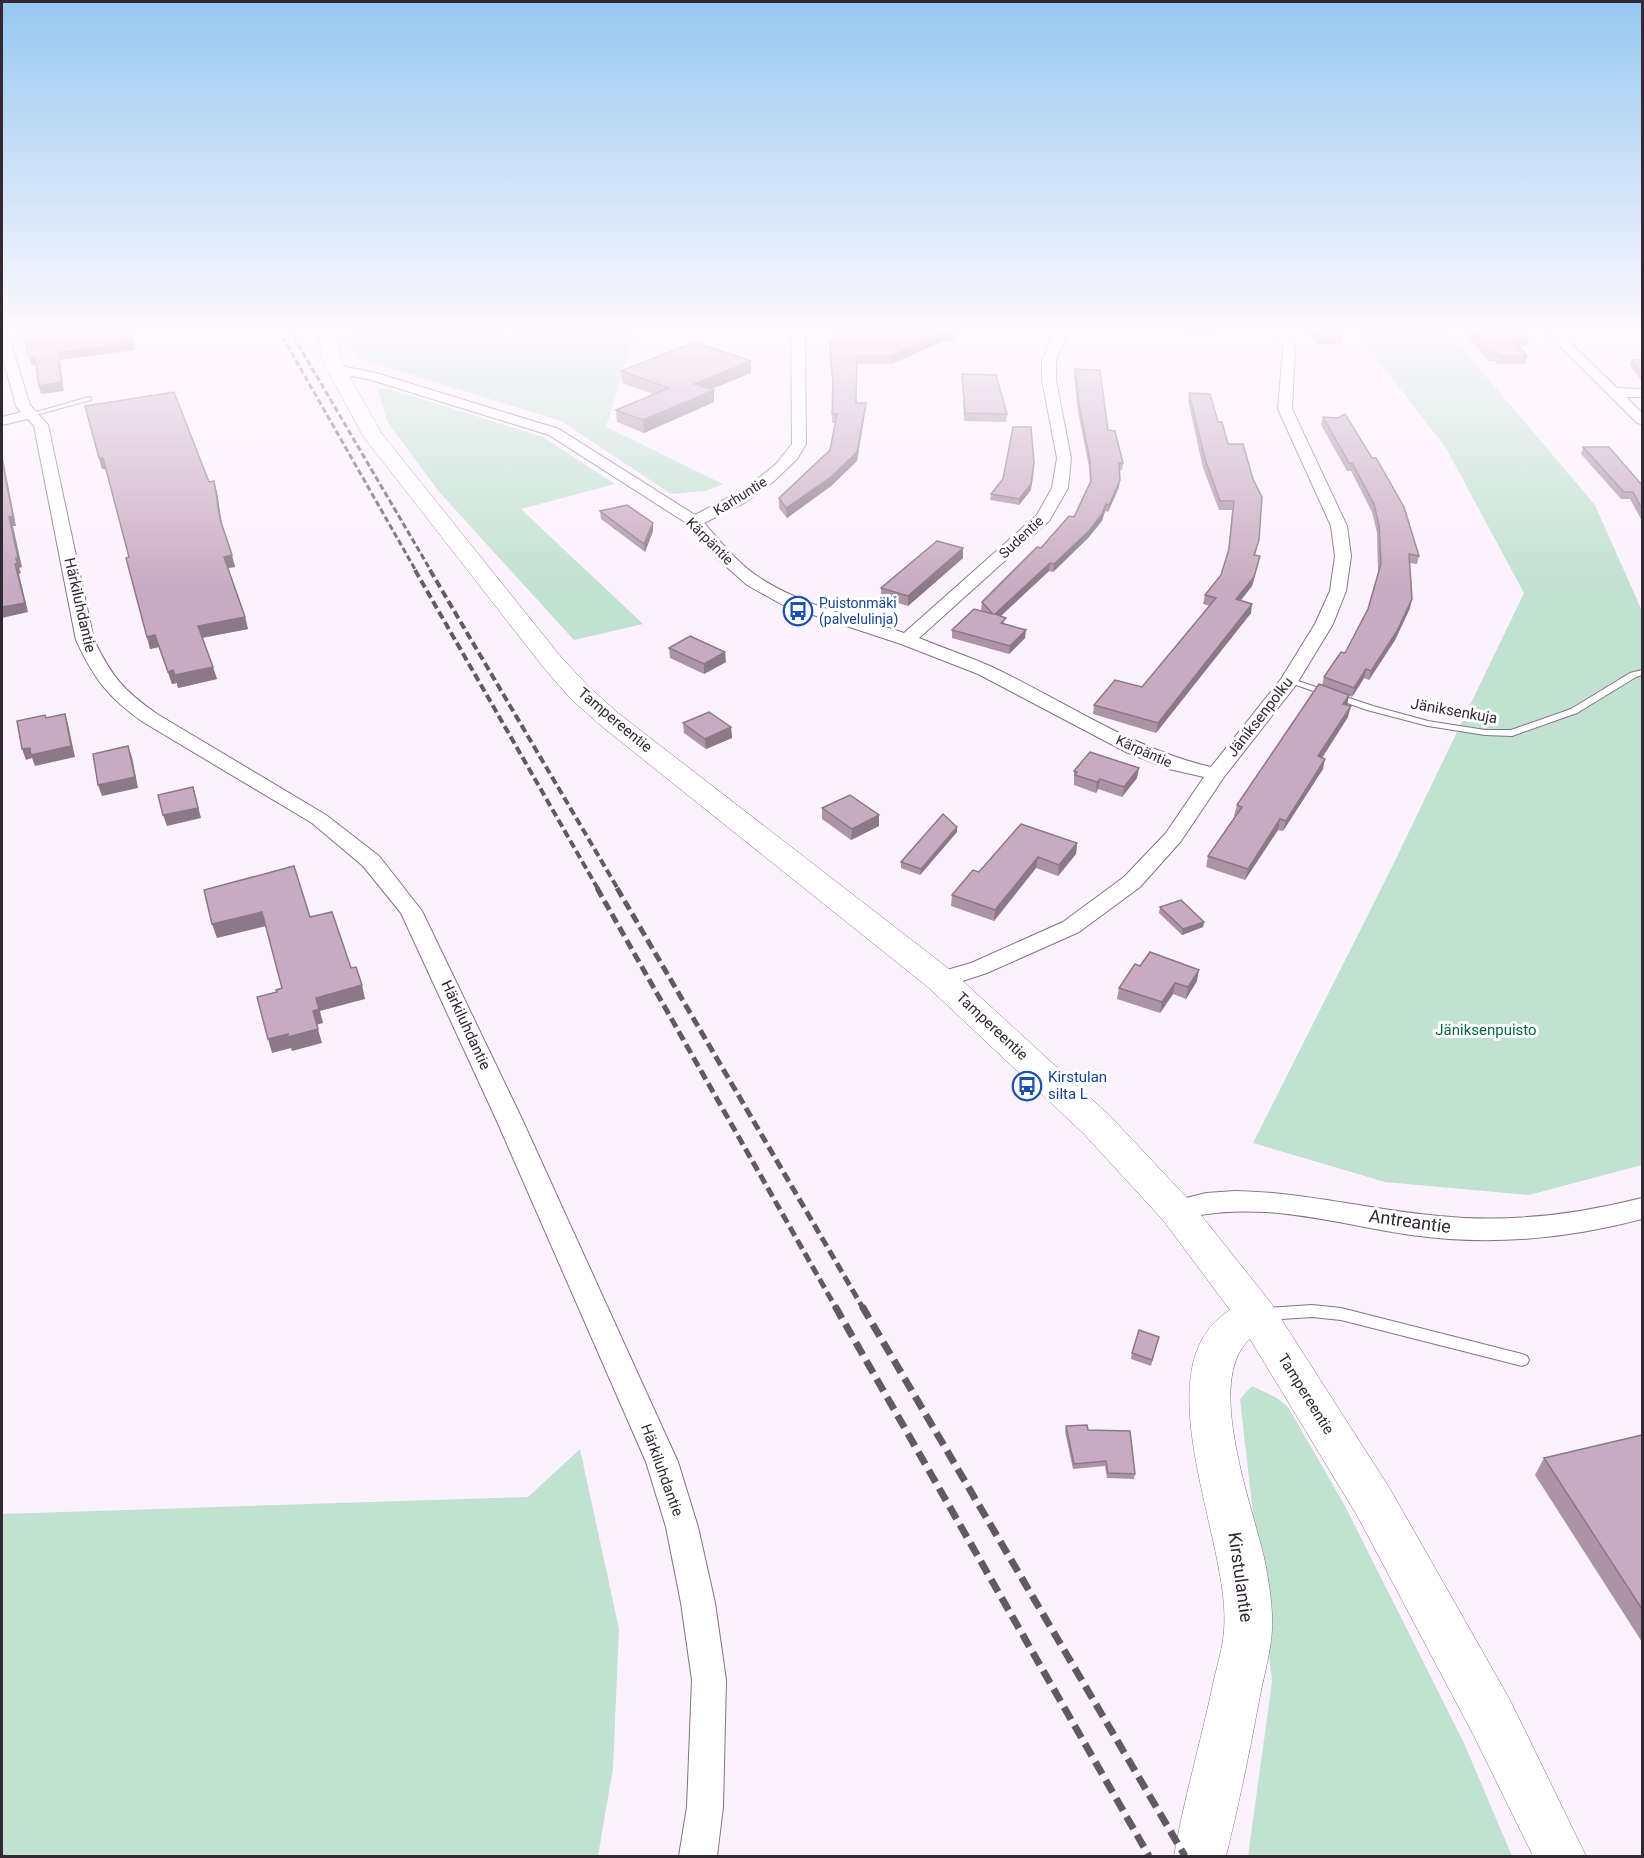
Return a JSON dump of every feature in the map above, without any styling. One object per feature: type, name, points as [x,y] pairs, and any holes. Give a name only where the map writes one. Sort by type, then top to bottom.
[{"type":"main road","name":"Tampereentie","points":[[362,416],[373,436],[544,653],[580,693],[609,719],[941,980],[1097,1125],[1176,1209],[1257,1315],[1374,1503],[1492,1718],[1560,1857]]},
{"type":"main road","name":"Kirstulantie","points":[[1200,1857],[1227,1739],[1249,1616],[1238,1542],[1213,1433],[1209,1398],[1214,1362],[1222,1344],[1236,1327],[1257,1315]]},
{"type":"street","points":[[2,421],[25,416]]},
{"type":"street","name":"Härkiluhdantie","points":[[33,416],[41,425],[85,640],[100,672],[112,688],[150,718],[319,819],[371,861],[411,911],[448,986],[663,1462],[682,1527],[698,1603],[709,1680],[705,1807],[699,1857]]},
{"type":"street","name":"Kärpäntie","points":[[500,416],[554,432],[694,521],[725,558],[753,580],[780,596],[829,616],[907,640],[984,670],[1133,748],[1176,765],[1216,774]]},
{"type":"street","name":"Karhuntie","points":[[694,521],[723,508],[748,492],[792,458],[800,444],[800,416]]},
{"type":"street","name":"Sudentie","points":[[907,640],[1043,518],[1060,488],[1064,458],[1056,416]]},
{"type":"street","name":"Jäniksenpolku","points":[[941,980],[979,968],[1071,927],[1123,888],[1174,837],[1216,774],[1289,681],[1324,624],[1338,591],[1343,556],[1339,526],[1288,416]]},
{"type":"street","name":"Antreantie","points":[[1176,1209],[1224,1200],[1262,1200],[1412,1224],[1489,1230],[1550,1227],[1600,1221],[1642,1209]]},
{"type":"lane","name":"Jäniksenkuja","points":[[1289,681],[1362,707],[1454,728],[1502,734],[1512,733],[1574,711],[1633,675],[1642,673]]},
{"type":"lane","points":[[1257,1315],[1312,1311],[1341,1314],[1522,1360]]},
{"type":"green space","points":[[386,416],[475,416],[543,437],[615,484],[521,509],[643,624],[574,640],[440,493],[388,423]]},
{"type":"green space","points":[[544,416],[609,416],[606,427],[723,484],[706,491],[671,494],[561,421]]},
{"type":"green space","name":"Jäniksenpuisto","points":[[1421,416],[1519,416],[1595,505],[1642,611],[1642,1165],[1529,1195],[1385,1182],[1253,1143],[1391,869],[1524,593],[1446,448]]},
{"type":"green space","points":[[1252,1386],[1277,1398],[1288,1407],[1345,1506],[1464,1743],[1512,1856],[1248,1856],[1272,1682],[1240,1399]]},
{"type":"green space","points":[[580,1449],[619,1629],[613,1768],[598,1856],[2,1856],[2,1514],[528,1497]]},
{"type":"building","points":[[88,416],[183,416],[209,482],[214,481],[220,519],[232,555],[224,557],[245,617],[198,626],[213,667],[175,675],[173,670],[168,672],[155,635],[147,637],[103,458],[99,458]]},
{"type":"building","points":[[631,416],[653,416],[643,420]]},
{"type":"building","points":[[837,416],[864,416],[857,452],[831,477],[786,508],[779,498],[830,450]]},
{"type":"building","points":[[1081,416],[1106,416],[1108,430],[1115,431],[1123,463],[1119,463],[1120,480],[1109,505],[1106,504],[1102,514],[1089,531],[1054,564],[1050,563],[995,614],[1006,618],[1001,623],[1026,630],[1010,646],[952,630],[974,609],[993,614],[982,602],[1037,547],[1041,548],[1069,516],[1074,517],[1091,481],[1090,460]]},
{"type":"building","points":[[1195,416],[1216,416],[1218,422],[1222,422],[1228,444],[1243,444],[1253,479],[1262,497],[1259,540],[1254,555],[1260,556],[1254,577],[1236,599],[1252,604],[1158,723],[1094,705],[1115,680],[1142,687],[1216,598],[1205,595],[1221,575],[1229,549],[1234,501],[1220,501],[1205,459]]},
{"type":"building","points":[[1346,416],[1372,458],[1376,458],[1404,507],[1419,556],[1409,554],[1412,599],[1397,631],[1371,671],[1366,669],[1354,688],[1324,677],[1341,652],[1345,653],[1368,609],[1381,564],[1379,525],[1374,504],[1323,417],[1338,418]]},
{"type":"building","points":[[1013,427],[1031,427],[1034,463],[1031,484],[1019,499],[991,494],[1003,479]]},
{"type":"building","points":[[1583,447],[1609,447],[1642,485],[1642,509],[1633,492],[1624,492]]},
{"type":"building","points":[[2,460],[13,516],[9,517],[18,558],[15,564],[25,603],[2,607]]},
{"type":"building","points":[[627,505],[653,523],[644,544],[600,511]]},
{"type":"building","points":[[937,541],[963,548],[908,596],[881,588]]},
{"type":"building","points":[[690,636],[725,652],[704,664],[669,648]]},
{"type":"building","points":[[1319,684],[1349,695],[1343,704],[1351,706],[1318,756],[1325,759],[1286,821],[1280,819],[1248,869],[1208,856],[1242,807],[1237,805]]},
{"type":"building","points":[[709,712],[731,727],[705,739],[683,723]]},
{"type":"building","points":[[65,714],[71,746],[31,755],[30,748],[22,749],[17,721],[45,715],[46,718]]},
{"type":"building","points":[[128,746],[135,777],[98,785],[93,754]]},
{"type":"building","points":[[1090,752],[1139,768],[1124,787],[1100,779],[1097,782],[1075,775],[1077,772],[1074,771]]},
{"type":"building","points":[[193,787],[198,808],[163,815],[158,795]]},
{"type":"building","points":[[850,795],[879,815],[852,829],[822,808]]},
{"type":"building","points":[[943,814],[957,827],[921,869],[901,862]]},
{"type":"building","points":[[1021,824],[1077,843],[1059,865],[1038,857],[995,910],[952,895],[973,870],[979,872]]},
{"type":"building","points":[[294,866],[310,917],[332,912],[351,968],[356,967],[362,985],[316,998],[319,1009],[313,1011],[318,1029],[288,1037],[288,1034],[268,1039],[257,997],[277,992],[276,990],[282,988],[262,912],[212,924],[204,890]]},
{"type":"building","points":[[1181,900],[1204,922],[1183,929],[1160,907]]},
{"type":"building","points":[[1150,952],[1199,970],[1188,987],[1175,983],[1162,1002],[1119,988],[1135,964],[1140,966]]},
{"type":"building","points":[[1139,1330],[1159,1337],[1152,1360],[1132,1353]]},
{"type":"building","points":[[1087,1425],[1088,1430],[1130,1431],[1135,1474],[1108,1473],[1106,1461],[1074,1464],[1066,1426]]},
{"type":"building","points":[[1642,1435],[1642,1609],[1544,1458]]},
{"type":"railway","points":[[327,416],[416,571]]},
{"type":"railway","points":[[340,416],[431,571]]},
{"type":"railway","points":[[415,570],[598,889]]},
{"type":"railway","points":[[430,570],[618,889]]},
{"type":"railway","points":[[597,888],[836,1308]]},
{"type":"railway","points":[[617,888],[863,1308]]},
{"type":"railway","points":[[835,1306],[1149,1856]]},
{"type":"railway","points":[[862,1306],[1185,1856]]},
{"type":"place","name":"Puistonmäki (palvelulinja)","points":[[798,611]]},
{"type":"place","name":"Kirstulan silta L","points":[[1027,1086]]}]
